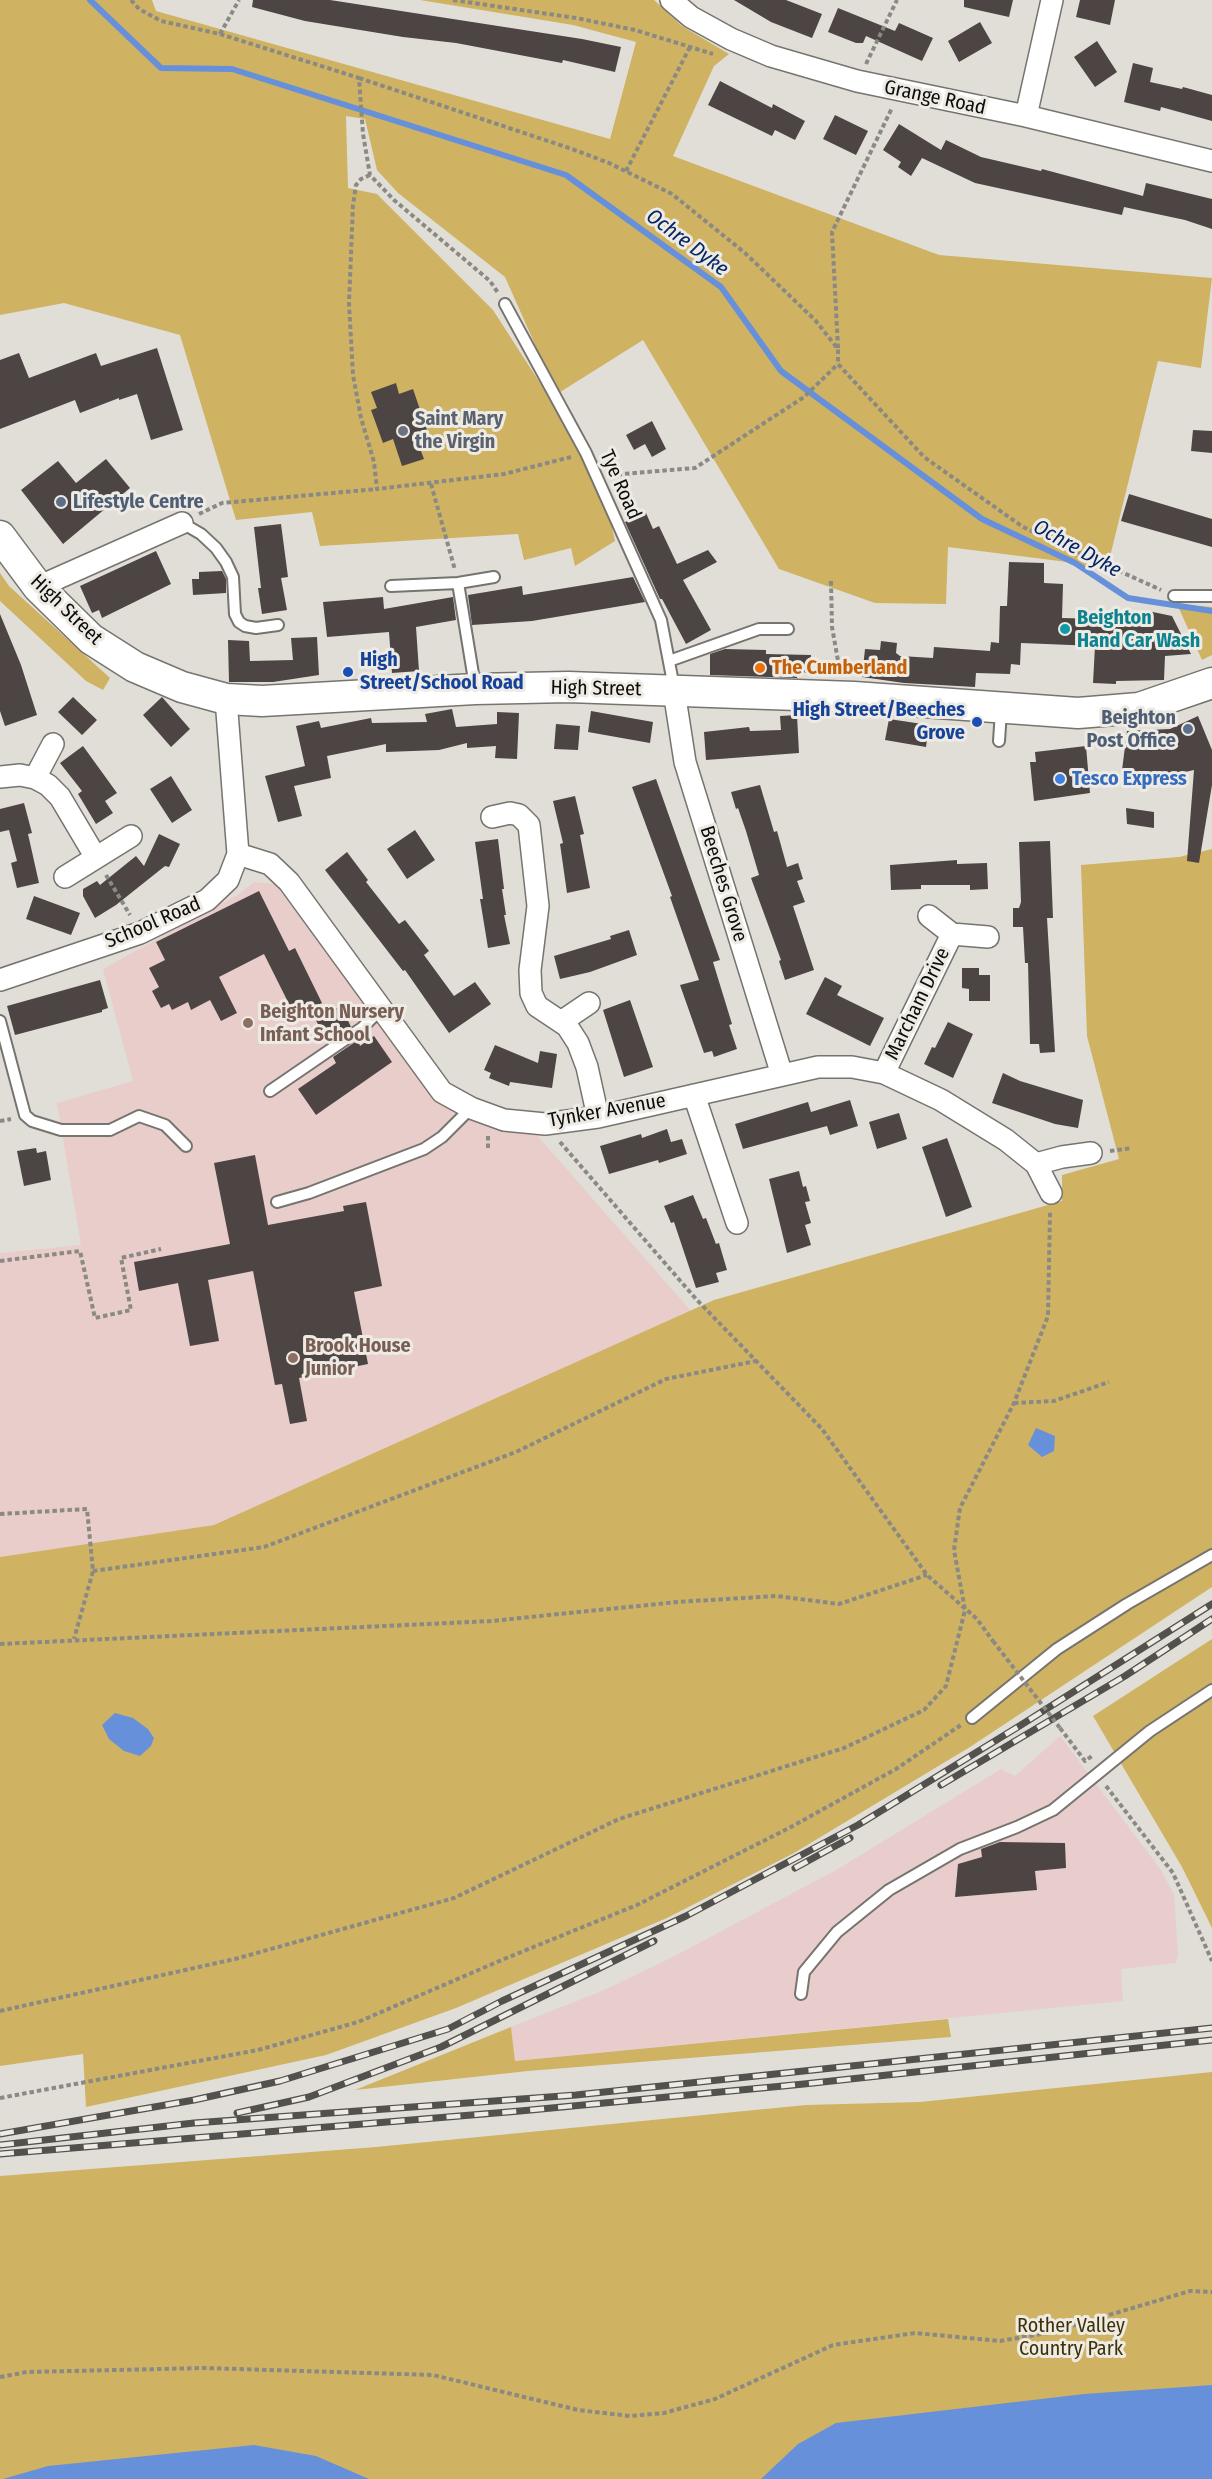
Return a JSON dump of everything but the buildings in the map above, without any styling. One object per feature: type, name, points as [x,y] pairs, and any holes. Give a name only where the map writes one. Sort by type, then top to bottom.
[{"type":"street","name":"Grange Road","points":[[671,0],[691,17],[731,39],[771,56],[857,81],[1026,116],[1212,161]]},
{"type":"street","points":[[1026,116],[1052,0]]},
{"type":"street","points":[[38,587],[182,523]]},
{"type":"street","name":"High Street","points":[[0,536],[38,587],[90,639],[135,667],[182,687],[225,699],[262,701],[475,689],[567,687],[845,697],[1078,713],[1139,708],[1211,685]]},
{"type":"street","name":"Beeches Grove","points":[[674,691],[685,762],[782,1075]]},
{"type":"street","name":"School Road","points":[[0,980],[140,933],[207,900],[228,880],[238,854],[225,699]]},
{"type":"street","points":[[35,778],[53,744]]},
{"type":"street","points":[[0,777],[20,775],[35,778],[48,785],[60,797],[95,856]]},
{"type":"street","points":[[492,818],[510,813],[519,815],[529,825],[538,906],[530,970],[531,993],[537,1006],[567,1026],[578,1043],[587,1067],[598,1117]]},
{"type":"street","points":[[65,877],[95,856],[131,836]]},
{"type":"street","name":"Tynker Avenue","points":[[238,854],[270,864],[289,882],[442,1092],[471,1108],[504,1119],[544,1124],[598,1117],[818,1067],[852,1067],[884,1073],[941,1100],[1006,1140],[1036,1164],[1051,1193]]},
{"type":"street","name":"Marcham Drive","points":[[929,916],[952,934],[988,937]]},
{"type":"street","name":"Marcham Drive","points":[[884,1073],[952,934]]},
{"type":"street","points":[[561,1022],[589,1003]]},
{"type":"street","points":[[694,1095],[737,1223]]},
{"type":"street","points":[[1036,1164],[1091,1153]]},
{"type":"lane","name":"Tye Road","points":[[505,304],[586,453],[661,620],[674,691]]},
{"type":"lane","points":[[182,523],[201,534],[216,548],[226,562],[233,577],[236,615],[239,622],[256,628],[278,625]]},
{"type":"lane","points":[[391,586],[458,583],[494,577]]},
{"type":"lane","points":[[458,583],[475,689]]},
{"type":"lane","points":[[1174,596],[1212,596]]},
{"type":"lane","points":[[669,661],[759,629],[788,629]]},
{"type":"lane","points":[[999,741],[1001,707]]},
{"type":"lane","points":[[270,1091],[362,1028],[381,1009]]},
{"type":"lane","points":[[0,1021],[26,1115],[32,1121],[62,1130],[110,1130],[139,1116],[165,1125],[186,1146]]},
{"type":"lane","points":[[276,1202],[309,1193],[424,1149],[442,1137],[471,1108]]},
{"type":"lane","points":[[972,1718],[1057,1649],[1127,1604],[1212,1555]]},
{"type":"lane","points":[[801,1994],[804,1972],[830,1940],[890,1890],[960,1849],[1053,1810],[1150,1731],[1212,1690]]},
{"type":"path","points":[[131,0],[139,9],[161,21],[220,34],[358,78],[572,149],[626,171],[672,194],[746,253],[815,320],[838,349]]},
{"type":"path","points":[[220,34],[239,0]]},
{"type":"path","points":[[453,0],[636,30],[721,57]]},
{"type":"path","points":[[857,81],[897,0]]},
{"type":"path","points":[[626,171],[690,47]]},
{"type":"path","points":[[358,78],[363,134],[370,175],[394,200],[490,281],[505,304]]},
{"type":"path","points":[[900,91],[832,232],[838,364],[924,457],[1023,527],[1174,596]]},
{"type":"path","points":[[370,175],[361,179],[356,185],[353,205],[349,303],[353,375],[361,418],[374,462],[378,489]]},
{"type":"path","points":[[597,476],[695,468],[804,397],[838,364]]},
{"type":"path","points":[[182,523],[222,503],[431,484],[504,474],[586,453]]},
{"type":"path","points":[[431,484],[458,583]]},
{"type":"path","points":[[831,581],[832,627],[845,697]]},
{"type":"path","points":[[95,856],[140,933]]},
{"type":"path","points":[[544,1124],[696,1299],[822,1429],[927,1575],[977,1619],[1085,1761],[1097,1752]]},
{"type":"path","points":[[0,2011],[236,1959],[454,1898],[619,1819],[844,1748],[924,1710],[946,1686],[965,1610],[954,1550],[960,1508],[1014,1403],[1048,1316],[1051,1193]]},
{"type":"path","points":[[0,1261],[80,1251],[96,1318],[131,1310],[121,1258],[161,1249]]},
{"type":"path","points":[[93,1570],[264,1547],[516,1452],[666,1379],[756,1361]]},
{"type":"path","points":[[1014,1403],[1054,1401],[1109,1382]]},
{"type":"path","points":[[0,1514],[87,1509],[93,1570],[74,1639]]},
{"type":"path","points":[[0,1644],[490,1621],[677,1602],[776,1596],[839,1604],[927,1575]]},
{"type":"path","points":[[0,2098],[258,2050],[358,2022],[637,1905],[789,1828],[896,1769],[972,1718]]},
{"type":"path","points":[[1097,1775],[1173,1873],[1212,1961]]},
{"type":"path","points":[[0,2377],[27,2372],[204,2368],[434,2375],[578,2410],[630,2416],[664,2413],[715,2399],[833,2345],[915,2333],[1000,2341],[1048,2333],[1190,2291],[1212,2292]]},
{"type":"shaded area","name":"Brook House Junior","points":[[254,882],[275,884],[428,1091],[454,1113],[490,1126],[535,1133],[691,1311],[214,1525],[0,1557],[0,1253],[81,1245],[57,1103],[133,1081],[103,969],[239,894]]},
{"type":"shaded area","points":[[1060,1736],[1161,1870],[1174,1894],[1178,1955],[1176,1963],[1121,1969],[1123,2001],[515,2061],[511,2027],[602,1991],[669,1959],[838,1869],[1001,1769],[1015,1776]]},
{"type":"green space","points":[[0,0],[152,0],[156,11],[610,139],[636,42],[573,25],[420,0],[654,0],[682,26],[729,54],[714,66],[673,156],[939,255],[1212,278],[1201,368],[1158,361],[1106,573],[1075,563],[948,547],[946,604],[875,603],[779,569],[643,340],[557,394],[505,277],[398,193],[377,170],[365,119],[346,116],[348,188],[377,194],[493,310],[549,397],[607,505],[615,541],[575,566],[571,548],[524,560],[518,534],[320,546],[312,512],[236,520],[180,335],[64,303],[0,315]]},
{"type":"green space","points":[[0,573],[9,586],[110,678],[103,690],[86,681],[0,601]]},
{"type":"green space","points":[[1177,604],[1212,607],[1212,655],[1202,660]]},
{"type":"green space","points":[[1212,849],[1212,1587],[970,1747],[794,1853],[667,1918],[456,2008],[326,2055],[86,2107],[83,2054],[0,2066],[0,1557],[214,1525],[714,1300],[1062,1201],[1062,1175],[1119,1159],[1087,1036],[1081,865],[1179,857]]},
{"type":"green space","points":[[1212,1639],[1212,1928],[1182,1867],[1093,1716]]},
{"type":"green space","points":[[948,2019],[951,2037],[528,2071],[355,2090],[511,2027],[515,2061]]},
{"type":"green space","name":"Rother Valley Country Park","points":[[1212,2072],[1212,2479],[0,2479],[0,2176],[376,2147],[806,2105],[920,2102]]},
{"type":"water","points":[[1036,1428],[1055,1436],[1054,1451],[1042,1457],[1028,1445]]},
{"type":"water","points":[[115,1713],[133,1718],[148,1729],[154,1738],[151,1746],[140,1756],[124,1751],[109,1739],[102,1725]]},
{"type":"water","points":[[1212,2385],[1212,2479],[761,2479],[798,2444],[836,2423],[1084,2394]]},
{"type":"water","points":[[254,2445],[316,2456],[369,2479],[3,2479],[48,2466]]},
{"type":"waterway","name":"Ochre Dyke","points":[[90,0],[161,68],[232,69],[566,175],[721,287],[781,371],[982,519],[1075,563],[1128,598],[1212,611]]},
{"type":"railway","points":[[0,2134],[194,2100],[280,2081],[448,2029],[502,2001],[686,1916],[858,1825],[1212,1604]]},
{"type":"railway","points":[[941,1785],[1125,1676],[1212,1619]]},
{"type":"railway","points":[[795,1868],[850,1838]]},
{"type":"railway","points":[[237,2113],[309,2097],[441,2047],[654,1941]]},
{"type":"railway","points":[[0,2145],[194,2123],[576,2095],[1212,2028]]},
{"type":"railway","points":[[0,2154],[520,2111],[804,2084],[1212,2040]]},
{"type":"place","name":"Saint Mary the Virgin","points":[[403,431]]},
{"type":"place","name":"Lifestyle Centre","points":[[61,502]]},
{"type":"place","name":"Beighton Hand Car Wash","points":[[1065,629]]},
{"type":"place","name":"The Cumberland","points":[[760,668]]},
{"type":"place","name":"High Street/School Road","points":[[348,672]]},
{"type":"place","name":"High Street/Beeches Grove","points":[[977,722]]},
{"type":"place","name":"Beighton Post Office","points":[[1188,729]]},
{"type":"place","name":"Tesco Express","points":[[1060,779]]},
{"type":"place","name":"Beighton Nursery Infant School","points":[[248,1023]]},
{"type":"place","name":"Brook House Junior","points":[[293,1358]]}]
